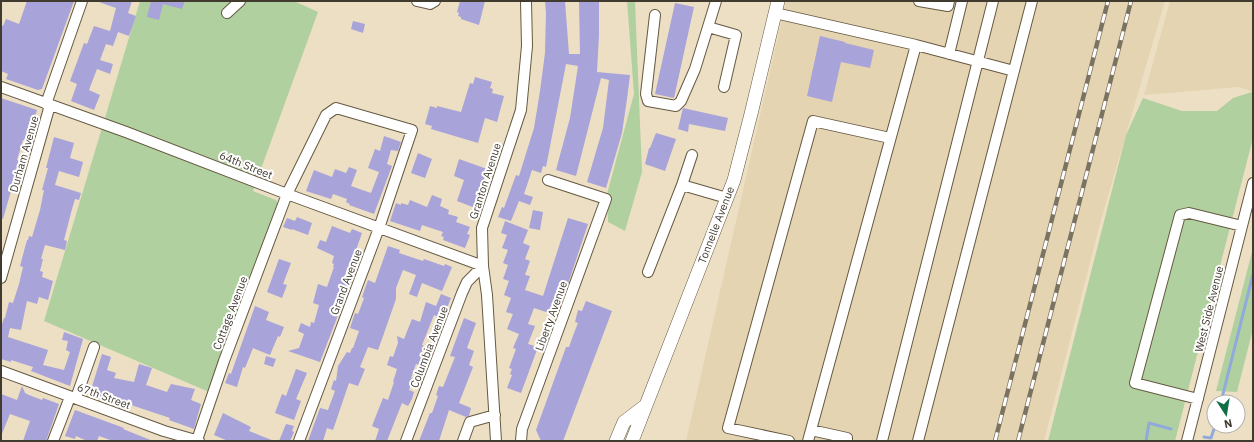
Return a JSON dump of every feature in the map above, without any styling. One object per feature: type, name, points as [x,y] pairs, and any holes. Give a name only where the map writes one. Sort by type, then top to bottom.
[{"type":"main road","name":"Tonnelle Avenue","points":[[632,441],[736,175],[775,4]]},
{"type":"main road","points":[[616,441],[624,422],[645,406]]},
{"type":"street","name":"Durham Avenue","points":[[1,278],[48,105],[82,1]]},
{"type":"street","points":[[227,13],[240,1]]},
{"type":"street","points":[[417,1],[430,4],[435,1]]},
{"type":"street","name":"Granton Avenue","points":[[496,441],[488,302],[483,266],[482,228],[521,110],[527,46],[526,1]]},
{"type":"street","points":[[655,15],[646,94],[648,101],[676,106],[681,102],[695,69],[716,1]]},
{"type":"street","points":[[919,1],[948,6],[949,1]]},
{"type":"street","points":[[949,54],[962,1]]},
{"type":"street","points":[[882,441],[993,1]]},
{"type":"street","points":[[918,441],[1032,1]]},
{"type":"street","points":[[775,4],[916,45],[1014,71]]},
{"type":"street","points":[[708,27],[736,35],[724,87]]},
{"type":"street","points":[[808,441],[916,45]]},
{"type":"street","name":"64th Street","points":[[1,87],[155,142],[287,194],[483,266]]},
{"type":"street","name":"Cottage Avenue","points":[[198,440],[224,361],[287,194],[326,115],[336,108],[412,130]]},
{"type":"street","points":[[789,441],[728,428],[813,121],[890,138]]},
{"type":"street","name":"Grand Avenue","points":[[299,441],[379,228],[412,130]]},
{"type":"street","points":[[648,272],[692,155]]},
{"type":"street","name":"Liberty Avenue","points":[[521,441],[522,429],[606,199],[548,180]]},
{"type":"street","name":"West Side Avenue","points":[[1187,441],[1253,183]]},
{"type":"street","points":[[682,185],[726,198]]},
{"type":"street","points":[[1198,399],[1134,383],[1180,216],[1189,213],[1242,226]]},
{"type":"street","name":"Columbia Avenue","points":[[406,441],[462,293],[467,282],[483,266]]},
{"type":"street","points":[[53,441],[94,347]]},
{"type":"street","name":"67th Street","points":[[1,371],[73,397],[163,436],[198,440]]},
{"type":"street","points":[[463,441],[470,422],[495,415]]},
{"type":"street","points":[[810,430],[847,440]]},
{"type":"shaded area","points":[[786,1],[1165,1],[1101,220],[1044,441],[686,441]]},
{"type":"shaded area","points":[[1170,1],[1253,1],[1253,92],[1239,87],[1144,95]]},
{"type":"green space","points":[[140,1],[294,1],[318,12],[253,191],[276,200],[278,205],[209,392],[44,321]]},
{"type":"green space","points":[[627,1],[635,1],[642,172],[625,231],[608,222],[607,194],[634,94]]},
{"type":"green space","points":[[1252,92],[1253,138],[1175,441],[1048,441],[1126,135],[1143,98],[1182,111],[1217,111],[1233,98]]},
{"type":"green space","points":[[1253,248],[1253,329],[1237,392],[1216,391]]},
{"type":"building","points":[[27,1],[74,1],[42,89],[38,90],[6,79],[8,74],[1,71],[1,25],[3,26],[6,19],[19,24]]},
{"type":"building","points":[[99,1],[132,1],[128,13],[136,16],[129,36],[118,32],[113,46],[106,44],[100,60],[113,64],[110,74],[97,69],[89,90],[100,95],[94,110],[71,101],[77,84],[70,81],[84,43],[87,44],[94,26],[110,31],[116,8]]},
{"type":"building","points":[[151,1],[185,1],[182,9],[163,4],[159,20],[147,17]]},
{"type":"building","points":[[460,1],[485,1],[479,25],[461,19],[461,17],[458,16],[459,13],[457,12]]},
{"type":"building","points":[[545,1],[565,1],[569,54],[580,54],[579,1],[599,1],[597,72],[630,75],[622,133],[606,188],[587,182],[603,128],[609,80],[601,78],[576,176],[556,170],[570,118],[578,66],[566,64],[546,167],[543,166],[541,173],[532,170],[524,194],[533,197],[530,205],[519,201],[511,221],[498,217],[502,207],[504,208],[516,175],[519,176],[534,128],[545,53]]},
{"type":"building","points":[[675,3],[694,7],[674,98],[655,94]]},
{"type":"building","points":[[353,21],[365,24],[363,33],[351,29]]},
{"type":"building","points":[[820,36],[874,50],[870,68],[841,62],[832,102],[807,96]]},
{"type":"building","points":[[475,77],[492,82],[490,88],[493,89],[492,93],[504,96],[497,122],[485,118],[478,143],[431,129],[432,126],[425,124],[430,106],[437,108],[437,106],[461,112],[470,83],[473,84]]},
{"type":"building","points":[[1,98],[37,110],[32,126],[29,126],[25,140],[23,140],[17,160],[21,161],[15,184],[18,185],[16,192],[11,191],[3,219],[1,218]]},
{"type":"building","points":[[683,108],[728,118],[725,131],[689,124],[688,132],[678,129]]},
{"type":"building","points":[[656,133],[676,139],[665,171],[645,164],[649,148]]},
{"type":"building","points":[[384,136],[401,142],[398,151],[391,150],[387,164],[392,166],[374,214],[349,205],[350,204],[346,202],[347,199],[333,194],[331,199],[306,191],[314,170],[332,177],[335,169],[346,173],[349,167],[357,170],[351,186],[371,193],[379,172],[368,168],[375,149],[380,151]]},
{"type":"building","points":[[54,137],[74,143],[70,158],[83,162],[79,177],[59,171],[55,185],[81,193],[79,200],[75,199],[72,209],[64,240],[67,241],[65,250],[45,245],[41,259],[43,259],[40,271],[43,272],[42,277],[53,281],[48,300],[39,297],[37,304],[27,301],[21,330],[10,328],[8,337],[48,350],[43,365],[64,370],[70,352],[66,350],[68,341],[62,340],[64,332],[83,339],[70,386],[31,371],[33,367],[11,360],[11,362],[1,359],[1,327],[9,302],[13,303],[23,267],[20,266],[27,240],[29,236],[32,237],[40,210],[44,190],[42,190],[48,168],[46,168]]},
{"type":"building","points":[[418,153],[432,159],[425,178],[411,173]]},
{"type":"building","points":[[459,159],[487,169],[479,196],[479,198],[482,199],[478,209],[457,201],[464,180],[454,176]]},
{"type":"building","points":[[432,195],[442,199],[440,206],[449,210],[448,214],[458,217],[456,222],[470,227],[467,234],[470,235],[465,248],[443,240],[444,237],[441,236],[443,232],[422,225],[420,231],[390,221],[396,203],[408,205],[410,200],[427,207]]},
{"type":"building","points":[[533,210],[543,212],[540,230],[529,228]]},
{"type":"building","points":[[297,217],[312,223],[308,235],[283,227],[287,218],[295,221]]},
{"type":"building","points":[[568,218],[588,224],[567,287],[563,298],[561,297],[555,315],[534,308],[528,324],[535,326],[528,344],[538,347],[521,393],[507,388],[512,375],[510,374],[512,369],[509,368],[516,349],[513,348],[519,334],[507,329],[513,314],[506,312],[511,298],[504,295],[509,281],[503,279],[508,265],[503,263],[508,250],[502,248],[507,235],[501,233],[505,221],[528,230],[523,243],[530,246],[525,259],[530,261],[525,275],[530,276],[525,290],[543,296]]},
{"type":"building","points":[[332,226],[350,233],[352,229],[362,233],[355,253],[358,254],[349,277],[351,278],[350,284],[320,362],[288,351],[299,348],[304,334],[298,331],[301,323],[310,327],[311,322],[314,323],[319,305],[313,303],[318,284],[327,287],[334,267],[334,264],[332,263],[334,256],[317,248],[320,240],[326,242]]},
{"type":"building","points":[[388,246],[400,250],[399,253],[423,261],[424,259],[444,266],[445,264],[452,267],[442,291],[422,283],[417,297],[409,294],[416,275],[403,270],[396,288],[396,299],[378,350],[368,347],[360,367],[365,369],[358,386],[349,383],[333,430],[327,428],[323,441],[308,441],[320,408],[328,410],[335,391],[331,389],[334,380],[336,381],[338,366],[347,352],[350,353],[353,348],[359,331],[350,328],[355,313],[358,314],[364,298],[362,297],[368,280],[375,283]]},
{"type":"building","points":[[279,259],[291,263],[283,284],[287,285],[282,298],[267,292]]},
{"type":"building","points":[[441,294],[451,298],[445,313],[443,312],[441,318],[434,315],[422,345],[424,346],[420,357],[424,359],[421,366],[416,364],[411,378],[413,379],[409,390],[414,392],[412,399],[408,406],[402,403],[387,441],[375,441],[379,429],[372,426],[383,398],[388,400],[397,369],[387,365],[390,356],[393,357],[398,343],[397,336],[404,339],[412,319],[420,322],[426,302],[436,306]]},
{"type":"building","points":[[586,301],[612,311],[563,441],[541,441],[536,430],[566,347],[569,347],[578,323],[575,322],[578,310],[582,311]]},
{"type":"building","points":[[255,306],[269,312],[266,320],[284,327],[280,337],[278,336],[270,355],[253,348],[245,368],[243,367],[237,387],[225,383],[229,373],[231,374]]},
{"type":"building","points":[[464,318],[476,323],[467,348],[474,351],[469,365],[473,367],[459,403],[471,408],[469,416],[466,417],[449,410],[439,441],[419,441],[430,413],[432,413],[438,396],[436,395],[439,386],[443,387],[455,357],[450,356]]},
{"type":"building","points":[[102,354],[111,357],[107,370],[116,373],[114,378],[134,382],[139,364],[152,368],[146,385],[167,392],[171,384],[195,389],[191,400],[201,404],[194,429],[169,420],[170,418],[128,404],[127,406],[90,393]]},
{"type":"building","points":[[266,356],[276,359],[273,367],[264,364]]},
{"type":"building","points":[[296,369],[307,373],[296,399],[301,401],[294,420],[275,413],[282,394],[286,396]]},
{"type":"building","points":[[22,386],[25,393],[29,395],[59,404],[46,441],[23,441],[30,421],[10,414],[1,436],[1,394],[17,400]]},
{"type":"building","points":[[75,410],[124,428],[123,429],[153,441],[113,441],[99,436],[97,441],[87,441],[76,436],[75,439],[65,436]]},
{"type":"building","points":[[223,413],[251,427],[249,431],[274,441],[228,441],[214,435]]},
{"type":"building","points":[[286,424],[294,426],[292,431],[294,432],[290,441],[279,441]]},
{"type":"waterway","points":[[1223,394],[1253,274]]},
{"type":"waterway","points":[[1146,441],[1149,423],[1171,429]]},
{"type":"waterway","points":[[1204,437],[1211,438],[1212,434]]},
{"type":"railway","points":[[995,441],[1108,1]]},
{"type":"railway","points":[[1018,441],[1131,1]]}]
